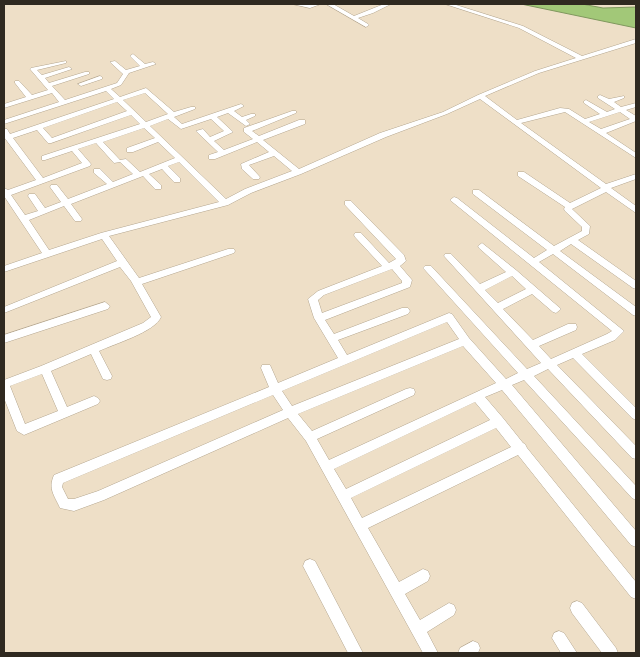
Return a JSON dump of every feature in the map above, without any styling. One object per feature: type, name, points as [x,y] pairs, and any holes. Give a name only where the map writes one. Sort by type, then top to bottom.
[{"type":"street","points":[[295,4],[310,6],[318,4]]},
{"type":"street","points":[[329,4],[366,25]]},
{"type":"street","points":[[353,18],[388,4]]},
{"type":"street","points":[[448,4],[521,27],[582,58]]},
{"type":"street","points":[[4,269],[104,236],[225,203],[248,191],[445,113],[537,72],[636,41]]},
{"type":"street","points":[[133,56],[144,67]]},
{"type":"street","points":[[64,62],[34,68],[40,78],[64,102]]},
{"type":"street","points":[[113,62],[124,77]]},
{"type":"street","points":[[4,122],[108,88],[124,77],[152,64]]},
{"type":"street","points":[[40,78],[69,69]]},
{"type":"street","points":[[4,96],[7,105],[31,98],[50,88],[88,73]]},
{"type":"street","points":[[91,94],[80,83],[100,78]]},
{"type":"street","points":[[17,82],[31,98]]},
{"type":"street","points":[[108,88],[225,203]]},
{"type":"street","points":[[41,181],[6,134],[38,127],[146,90],[181,127],[241,106]]},
{"type":"street","points":[[608,93],[620,98],[608,102]]},
{"type":"street","points":[[480,96],[636,210]]},
{"type":"street","points":[[600,97],[635,118]]},
{"type":"street","points":[[584,121],[635,104]]},
{"type":"street","points":[[587,105],[606,114]]},
{"type":"street","points":[[45,158],[98,140],[106,140],[193,108]]},
{"type":"street","points":[[516,122],[564,109],[636,156]]},
{"type":"street","points":[[229,110],[243,122],[253,115]]},
{"type":"street","points":[[38,127],[51,141],[132,112]]},
{"type":"street","points":[[264,112],[274,120]]},
{"type":"street","points":[[294,112],[247,130],[298,172]]},
{"type":"street","points":[[209,140],[230,132],[212,116]]},
{"type":"street","points":[[601,132],[635,118]]},
{"type":"street","points":[[212,157],[302,122]]},
{"type":"street","points":[[200,131],[223,153]]},
{"type":"street","points":[[130,150],[160,139]]},
{"type":"street","points":[[98,140],[120,161],[142,174],[158,187]]},
{"type":"street","points":[[47,254],[5,194],[88,164],[74,148]]},
{"type":"street","points":[[256,177],[245,167],[245,164],[274,152]]},
{"type":"street","points":[[24,219],[180,159]]},
{"type":"street","points":[[164,166],[178,180]]},
{"type":"street","points":[[98,171],[112,186]]},
{"type":"street","points":[[521,174],[570,206]]},
{"type":"street","points":[[570,206],[636,176]]},
{"type":"street","points":[[54,187],[78,219]]},
{"type":"street","points":[[476,192],[636,312]]},
{"type":"street","points":[[32,196],[44,212]]},
{"type":"street","points":[[326,467],[525,374],[611,338],[619,331],[454,200]]},
{"type":"street","points":[[346,361],[318,318],[313,299],[401,262],[401,258],[348,203]]},
{"type":"street","points":[[533,262],[573,240],[588,229],[569,211],[570,206]]},
{"type":"street","points":[[318,318],[406,284],[406,280],[358,235]]},
{"type":"street","points":[[94,401],[24,430],[21,428],[4,385],[45,370],[152,324],[155,320],[156,317],[137,282],[104,236]]},
{"type":"street","points":[[573,240],[636,286]]},
{"type":"street","points":[[482,246],[556,309]]},
{"type":"street","points":[[137,282],[231,250]]},
{"type":"street","points":[[448,256],[636,454]]},
{"type":"street","points":[[5,310],[122,263]]},
{"type":"street","points":[[428,268],[636,494]]},
{"type":"street","points":[[479,290],[513,272]]},
{"type":"street","points":[[496,308],[533,289]]},
{"type":"street","points":[[4,339],[104,306]]},
{"type":"street","points":[[331,339],[406,311]]},
{"type":"street","points":[[465,341],[290,412],[100,496],[74,505],[64,504],[56,487],[56,482],[63,476],[449,317],[465,341],[504,384],[636,541]]},
{"type":"street","points":[[531,345],[572,327]]},
{"type":"street","points":[[93,349],[106,376]]},
{"type":"street","points":[[574,353],[636,415]]},
{"type":"street","points":[[266,368],[275,389],[310,437],[431,653]]},
{"type":"street","points":[[45,370],[65,414]]},
{"type":"street","points":[[310,437],[410,392]]},
{"type":"street","points":[[477,396],[499,420],[636,592]]},
{"type":"street","points":[[343,496],[499,420]]},
{"type":"street","points":[[360,525],[521,448]]},
{"type":"street","points":[[310,566],[356,653]]},
{"type":"street","points":[[396,591],[424,576]]},
{"type":"street","points":[[577,608],[610,653]]},
{"type":"street","points":[[418,629],[449,610]]},
{"type":"street","points":[[559,638],[570,653]]},
{"type":"shaded area","points":[[521,4],[582,4],[603,8],[636,7],[636,28]]}]
